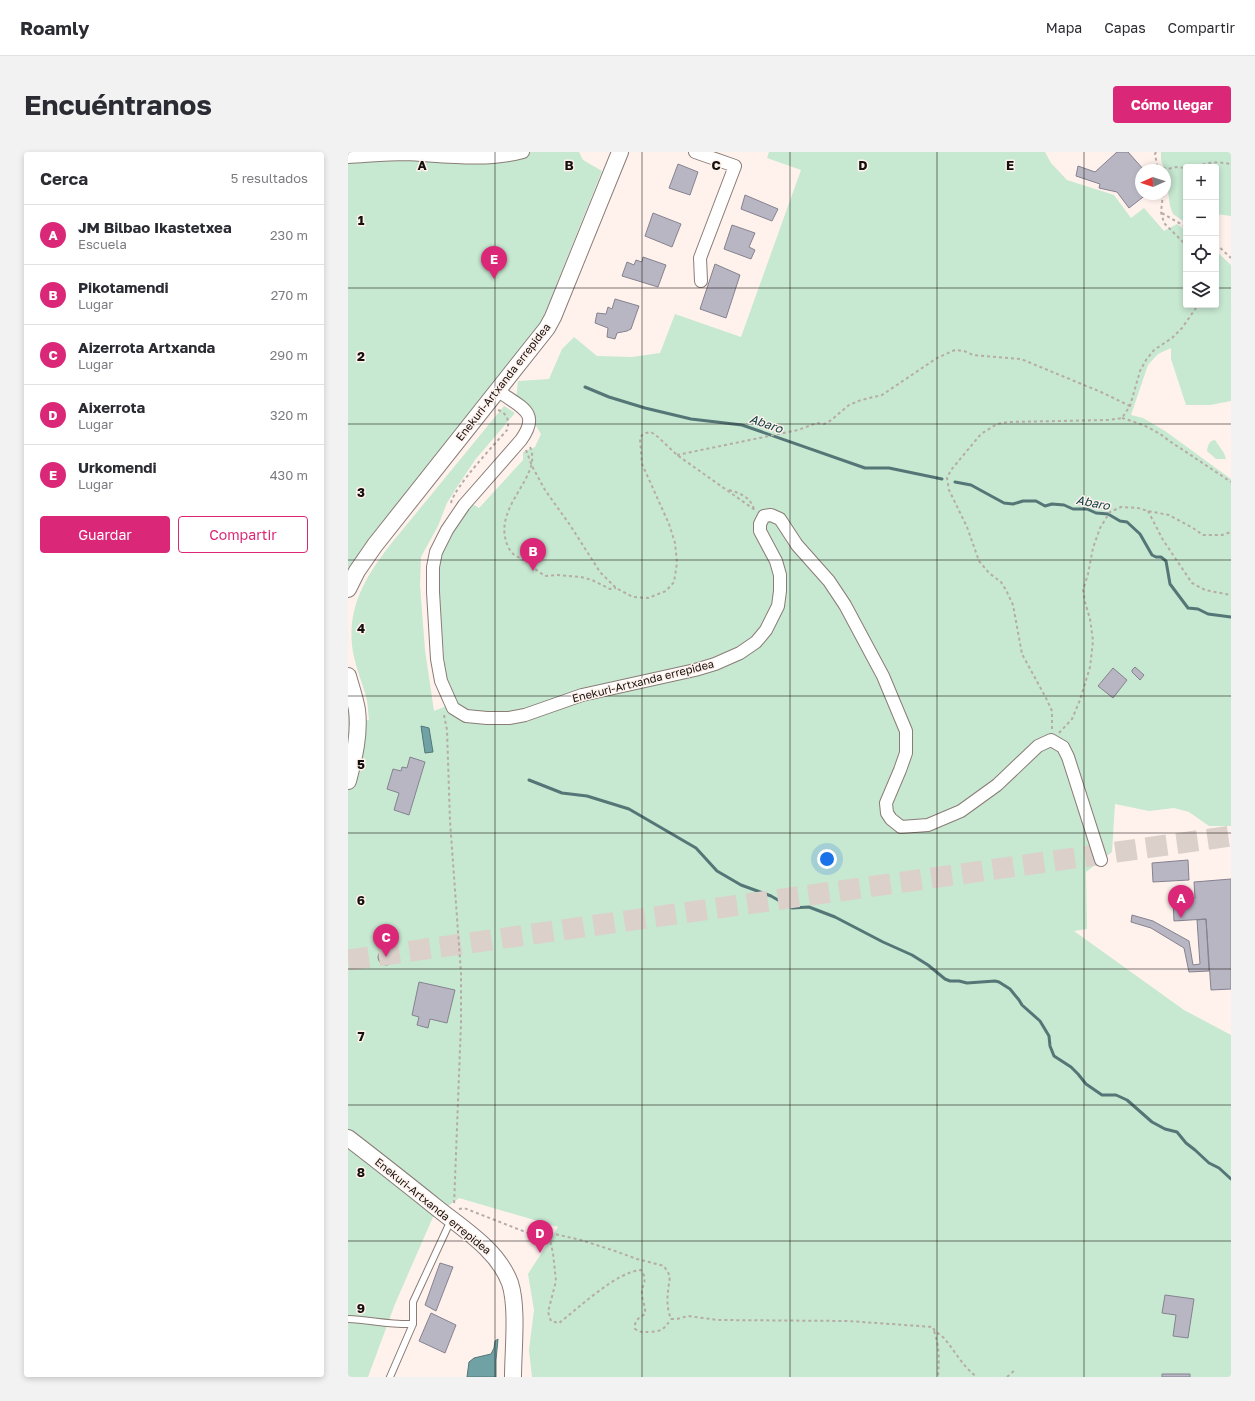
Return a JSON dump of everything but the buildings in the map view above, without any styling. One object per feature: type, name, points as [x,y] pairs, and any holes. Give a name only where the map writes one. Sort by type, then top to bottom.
[{"type":"street","points":[[348,157],[404,154],[475,158],[512,155],[523,152]]},
{"type":"street","name":"Enekuri-Artxanda errepidea","points":[[348,589],[357,572],[375,545],[501,393],[547,328],[553,317],[620,152]]},
{"type":"street","points":[[695,152],[735,166],[700,258],[701,281]]},
{"type":"street","name":"Enekuri-Artxanda errepidea","points":[[501,393],[520,405],[530,416],[528,430],[522,440],[460,511],[447,530],[436,552],[433,568],[437,659],[441,681],[453,708],[466,716],[509,718],[525,715],[582,695],[716,664],[740,653],[756,642],[766,630],[778,606],[780,591],[780,575],[776,561],[760,531],[759,513]]},
{"type":"street","points":[[759,513],[771,515],[780,519],[797,546],[829,581],[845,605],[883,676],[906,731],[906,753],[886,803],[887,813],[891,820],[901,827],[928,825],[962,811],[997,784],[1038,746],[1051,740],[1063,747],[1068,756],[1101,860]]},
{"type":"street","points":[[348,676],[357,708],[358,723],[358,738],[348,781]]},
{"type":"street","name":"Enekuri-Artxanda errepidea","points":[[348,1138],[453,1216],[493,1255],[500,1264],[508,1279],[512,1295],[514,1323],[513,1377]]},
{"type":"lane","points":[[390,1377],[412,1324],[413,1302],[453,1216]]},
{"type":"lane","points":[[348,1320],[364,1320],[401,1325],[412,1324]]},
{"type":"path","points":[[1156,152],[1157,164]]},
{"type":"path","points":[[1203,164],[1217,162],[1231,164]]},
{"type":"path","points":[[1171,168],[1183,168]]},
{"type":"path","points":[[1162,200],[1161,212],[1164,223],[1183,242]]},
{"type":"path","points":[[1161,212],[1183,225]]},
{"type":"path","points":[[1219,247],[1231,258]]},
{"type":"path","points":[[1122,418],[1130,406],[1140,371],[1146,360],[1154,350],[1172,338],[1182,328],[1196,308]]},
{"type":"path","points":[[677,455],[798,430],[817,424],[824,424],[830,421],[849,405],[861,400],[882,395],[937,358],[955,350],[964,351],[972,355],[1020,359],[1101,392],[1130,406]]},
{"type":"path","points":[[451,505],[452,499],[465,480],[509,426],[508,420],[504,413],[500,410],[493,410]]},
{"type":"path","points":[[1051,740],[1052,711],[1022,654],[1013,605],[1006,590],[1000,582],[989,573],[979,561],[968,527],[949,490],[947,478],[951,470],[981,434],[996,424],[1008,422],[1109,420],[1122,418],[1138,422],[1160,433],[1168,440],[1231,482]]},
{"type":"path","points":[[616,588],[610,589],[582,577],[558,575],[545,576],[535,569],[533,563],[515,556],[507,546],[504,534],[504,523],[510,506],[532,466],[530,446],[524,445],[532,466],[545,490],[570,525],[600,572],[616,588],[633,597],[648,598],[666,591],[674,582],[677,563],[675,543],[669,524],[642,464],[640,439],[646,432],[651,432],[658,437],[677,455],[759,513]]},
{"type":"path","points":[[727,489],[739,492],[752,502],[759,513]]},
{"type":"path","points":[[1051,740],[1072,719],[1080,700],[1090,667],[1093,641],[1090,619],[1083,590],[1093,548],[1100,528],[1110,512],[1121,508],[1138,508],[1169,515],[1203,535],[1222,535],[1231,532]]},
{"type":"path","points":[[1148,511],[1163,540],[1192,583],[1205,590],[1231,596]]},
{"type":"path","points":[[442,711],[446,730],[450,821],[461,974],[461,1023],[453,1216]]},
{"type":"path","points":[[453,1216],[458,1209],[464,1208],[528,1233],[542,1232],[549,1236],[553,1253],[556,1281],[548,1312],[551,1321],[559,1323],[618,1277],[635,1270],[641,1270],[644,1274],[645,1284],[642,1294],[646,1309],[645,1314],[636,1320],[634,1325],[635,1329],[644,1333],[661,1331],[666,1327],[671,1318],[667,1301],[670,1276],[664,1266],[560,1235],[533,1229],[528,1233]]},
{"type":"path","points":[[671,1318],[677,1319],[688,1316],[718,1320],[848,1321],[924,1325],[933,1327],[933,1330],[942,1336],[969,1371],[977,1377]]},
{"type":"path","points":[[933,1330],[938,1344],[938,1377]]},
{"type":"path","points":[[1007,1377],[1015,1370]]},
{"type":"green space","points":[[348,152],[579,152],[583,160],[602,171],[540,325],[348,570]]},
{"type":"green space","points":[[769,152],[1045,152],[1051,163],[1067,180],[1114,195],[1131,218],[1144,208],[1164,231],[1177,224],[1183,228],[1183,308],[1219,308],[1219,254],[1231,265],[1231,401],[1210,405],[1186,405],[1171,359],[1171,348],[1158,354],[1148,365],[1131,415],[1143,418],[1165,431],[1231,479],[1231,826],[1209,826],[1189,812],[1174,808],[1149,811],[1115,804],[1112,852],[1086,872],[1087,929],[1074,931],[1184,1010],[1231,1035],[1231,1377],[532,1377],[529,1350],[534,1310],[528,1274],[558,1227],[459,1198],[433,1217],[395,1304],[368,1377],[348,1377],[348,704],[350,723],[369,720],[366,696],[356,665],[352,645],[353,617],[356,604],[367,579],[390,545],[504,406],[515,413],[475,460],[457,487],[447,503],[438,526],[421,557],[420,585],[425,650],[434,711],[456,702],[447,687],[438,595],[440,555],[446,538],[471,503],[479,508],[523,460],[523,452],[535,447],[541,434],[535,424],[534,412],[516,399],[518,381],[549,379],[562,349],[574,337],[597,356],[632,357],[660,353],[675,314],[741,337],[801,170],[767,158]]},
{"type":"green space","points":[[1161,152],[1231,152],[1231,216],[1219,214],[1219,164],[1183,164],[1183,221],[1173,214],[1169,200],[1171,200],[1171,164],[1162,164]]},
{"type":"green space","points":[[1215,440],[1224,453],[1226,459],[1216,459],[1207,451],[1211,441]]},
{"type":"water","points":[[421,726],[429,728],[433,752],[425,753]]},
{"type":"water","points":[[498,1339],[496,1377],[467,1377],[469,1362],[474,1358],[491,1354],[495,1341]]},
{"type":"waterway","name":"Abaro","points":[[585,387],[609,397],[645,408],[691,419],[742,425],[865,468],[889,468],[942,479]]},
{"type":"waterway","name":"Abaro","points":[[955,482],[971,485],[1004,503],[1013,504],[1023,501],[1036,501],[1045,506],[1052,504],[1064,505],[1073,509],[1087,509],[1096,513],[1108,514],[1120,521],[1127,522],[1140,534],[1152,555],[1161,557],[1166,561],[1170,584],[1188,608],[1198,609],[1208,614],[1231,617]]},
{"type":"waterway","points":[[529,780],[562,793],[587,796],[629,809],[696,848],[717,871],[741,885],[771,896],[792,908],[809,907],[835,917],[912,955],[928,965],[945,979],[967,983],[999,982],[1010,989],[1022,1005],[1040,1021],[1049,1036],[1050,1046],[1054,1056],[1071,1067],[1086,1084],[1102,1095],[1116,1095],[1127,1100],[1152,1122],[1165,1129],[1177,1132],[1186,1143],[1209,1163],[1219,1168],[1231,1179]]},
{"type":"tunnel","points":[[348,960],[1231,836]]},
{"type":"place","name":"Urkomendi","points":[[494,279]]},
{"type":"place","name":"Pikotamendi","points":[[533,571]]},
{"type":"place","name":"JM Bilbao Ikastetxea","points":[[1181,918]]},
{"type":"place","name":"Aizerrota Artxanda","points":[[386,957]]},
{"type":"place","name":"Aixerrota","points":[[540,1253]]}]
